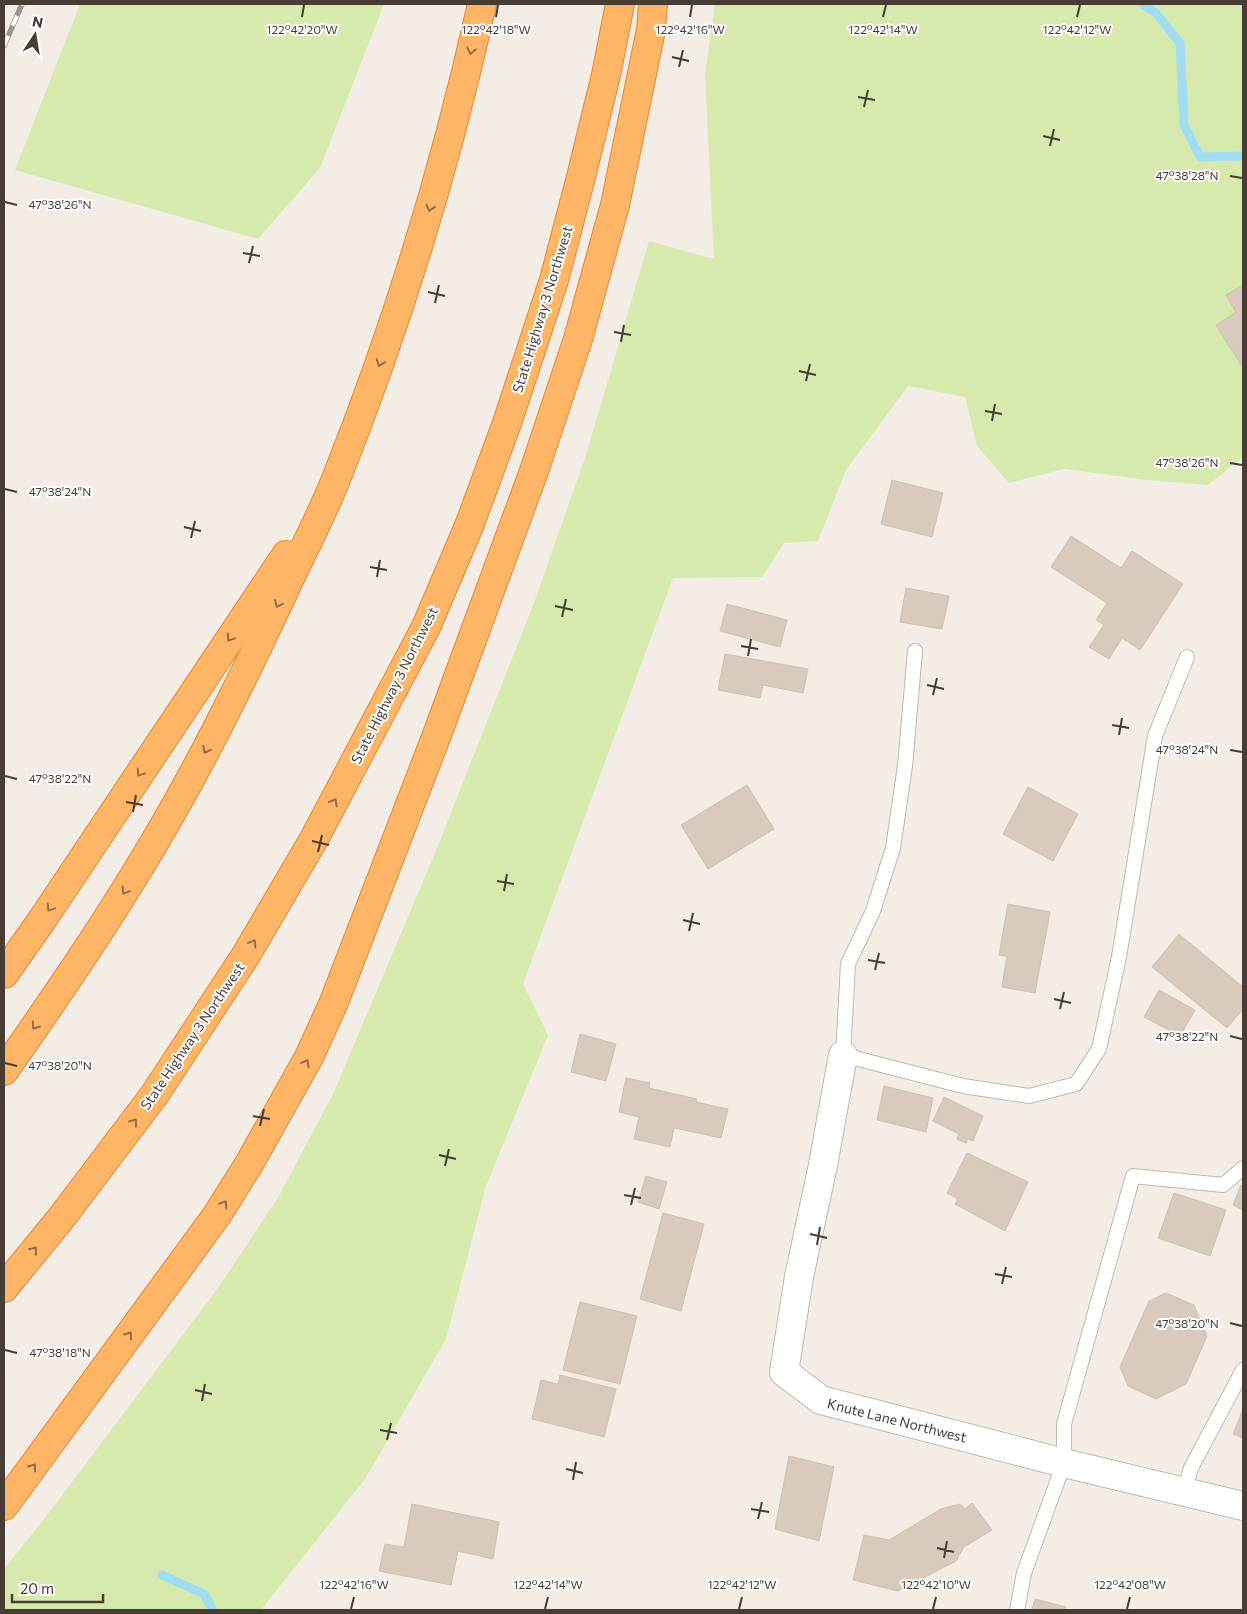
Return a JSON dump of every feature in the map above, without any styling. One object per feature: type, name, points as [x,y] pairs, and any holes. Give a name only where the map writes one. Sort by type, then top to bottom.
[{"type":"highway","points":[[4,1071],[58,995],[122,896],[177,804],[237,692],[335,481],[382,358],[411,270],[438,181],[463,88],[482,4]]},
{"type":"highway","name":"State Highway 3 Northwest","points":[[4,1288],[62,1217],[155,1094],[240,963],[314,839],[426,627],[469,526],[504,433],[554,280],[606,74],[620,4]]},
{"type":"highway","points":[[4,1506],[216,1215],[249,1164],[309,1057],[334,1002],[531,480],[578,339],[615,204],[651,30],[653,4]]},
{"type":"highway","points":[[4,974],[335,481]]},
{"type":"street","name":"Knute Lane Northwest","points":[[843,1055],[823,1164],[799,1277],[784,1372],[821,1400],[1064,1463],[1243,1506]]},
{"type":"lane","points":[[915,651],[905,766],[893,848],[873,911],[848,964],[843,1055],[963,1086],[1029,1096],[1076,1084],[1099,1049],[1119,957],[1154,736],[1187,657]]},
{"type":"lane","points":[[1018,1610],[1024,1572],[1064,1463],[1064,1424],[1134,1176],[1223,1185],[1243,1168]]},
{"type":"lane","points":[[1184,1492],[1191,1468],[1243,1370]]},
{"type":"green space","points":[[80,4],[384,4],[320,168],[258,239],[15,170]]},
{"type":"green space","points":[[715,4],[1243,4],[1243,457],[1208,485],[1148,480],[1064,469],[1009,483],[977,446],[965,397],[908,386],[846,470],[818,541],[784,543],[762,577],[673,578],[523,984],[548,1035],[486,1186],[446,1339],[365,1479],[261,1610],[4,1610],[4,1569],[48,1514],[218,1288],[279,1196],[334,1092],[435,853],[534,603],[586,455],[649,241],[714,259],[705,76]]},
{"type":"building","points":[[1243,285],[1243,368],[1216,325],[1236,312],[1226,295]]},
{"type":"building","points":[[892,480],[943,493],[932,537],[881,524]]},
{"type":"building","points":[[1071,536],[1121,568],[1132,551],[1183,584],[1140,650],[1122,638],[1109,659],[1089,647],[1104,625],[1096,620],[1107,603],[1051,567]]},
{"type":"building","points":[[906,588],[949,596],[942,629],[900,622]]},
{"type":"building","points":[[727,604],[787,620],[780,647],[720,631]]},
{"type":"building","points":[[725,654],[808,669],[803,693],[763,685],[760,698],[718,690]]},
{"type":"building","points":[[747,785],[774,829],[708,869],[681,825]]},
{"type":"building","points":[[1028,787],[1078,814],[1053,861],[1003,834]]},
{"type":"building","points":[[1008,904],[1050,912],[1035,993],[1002,987],[1007,956],[999,955]]},
{"type":"building","points":[[1179,934],[1243,987],[1243,1009],[1227,1028],[1152,967]]},
{"type":"building","points":[[1159,990],[1195,1010],[1180,1036],[1144,1017]]},
{"type":"building","points":[[580,1034],[616,1044],[606,1081],[571,1072]]},
{"type":"building","points":[[626,1078],[650,1083],[649,1088],[697,1099],[696,1102],[728,1109],[721,1138],[674,1128],[670,1147],[634,1139],[639,1117],[619,1112]]},
{"type":"building","points":[[884,1086],[933,1098],[926,1132],[877,1120]]},
{"type":"building","points":[[944,1097],[983,1116],[973,1141],[968,1139],[966,1143],[957,1139],[959,1134],[933,1121]]},
{"type":"building","points":[[967,1153],[1028,1182],[1005,1231],[955,1204],[958,1199],[947,1193]]},
{"type":"building","points":[[646,1176],[667,1182],[659,1209],[638,1202]]},
{"type":"building","points":[[1241,1185],[1243,1186],[1243,1210],[1233,1205]]},
{"type":"building","points":[[1174,1193],[1226,1210],[1210,1256],[1158,1238]]},
{"type":"building","points":[[663,1213],[704,1224],[681,1311],[640,1299]]},
{"type":"building","points":[[1166,1293],[1194,1305],[1207,1336],[1186,1384],[1156,1399],[1128,1386],[1120,1367],[1149,1301]]},
{"type":"building","points":[[580,1302],[637,1316],[620,1384],[563,1370]]},
{"type":"building","points":[[560,1375],[616,1389],[604,1437],[532,1419],[541,1380],[558,1384]]},
{"type":"building","points":[[1243,1409],[1243,1438],[1233,1434]]},
{"type":"building","points":[[789,1456],[834,1467],[819,1541],[775,1529]]},
{"type":"building","points":[[972,1503],[992,1530],[964,1547],[956,1561],[898,1591],[853,1580],[864,1535],[889,1540],[941,1509],[960,1504],[965,1509]]},
{"type":"building","points":[[412,1504],[499,1522],[493,1559],[458,1551],[451,1585],[379,1571],[385,1544],[404,1547]]},
{"type":"building","points":[[1035,1599],[1066,1607],[1065,1610],[1032,1610]]},
{"type":"waterway","points":[[1142,4],[1155,12],[1180,43],[1184,125],[1200,157],[1243,156]]},
{"type":"waterway","points":[[162,1575],[204,1594],[213,1610]]},
{"type":"railway","points":[[4,46],[22,4]]}]
